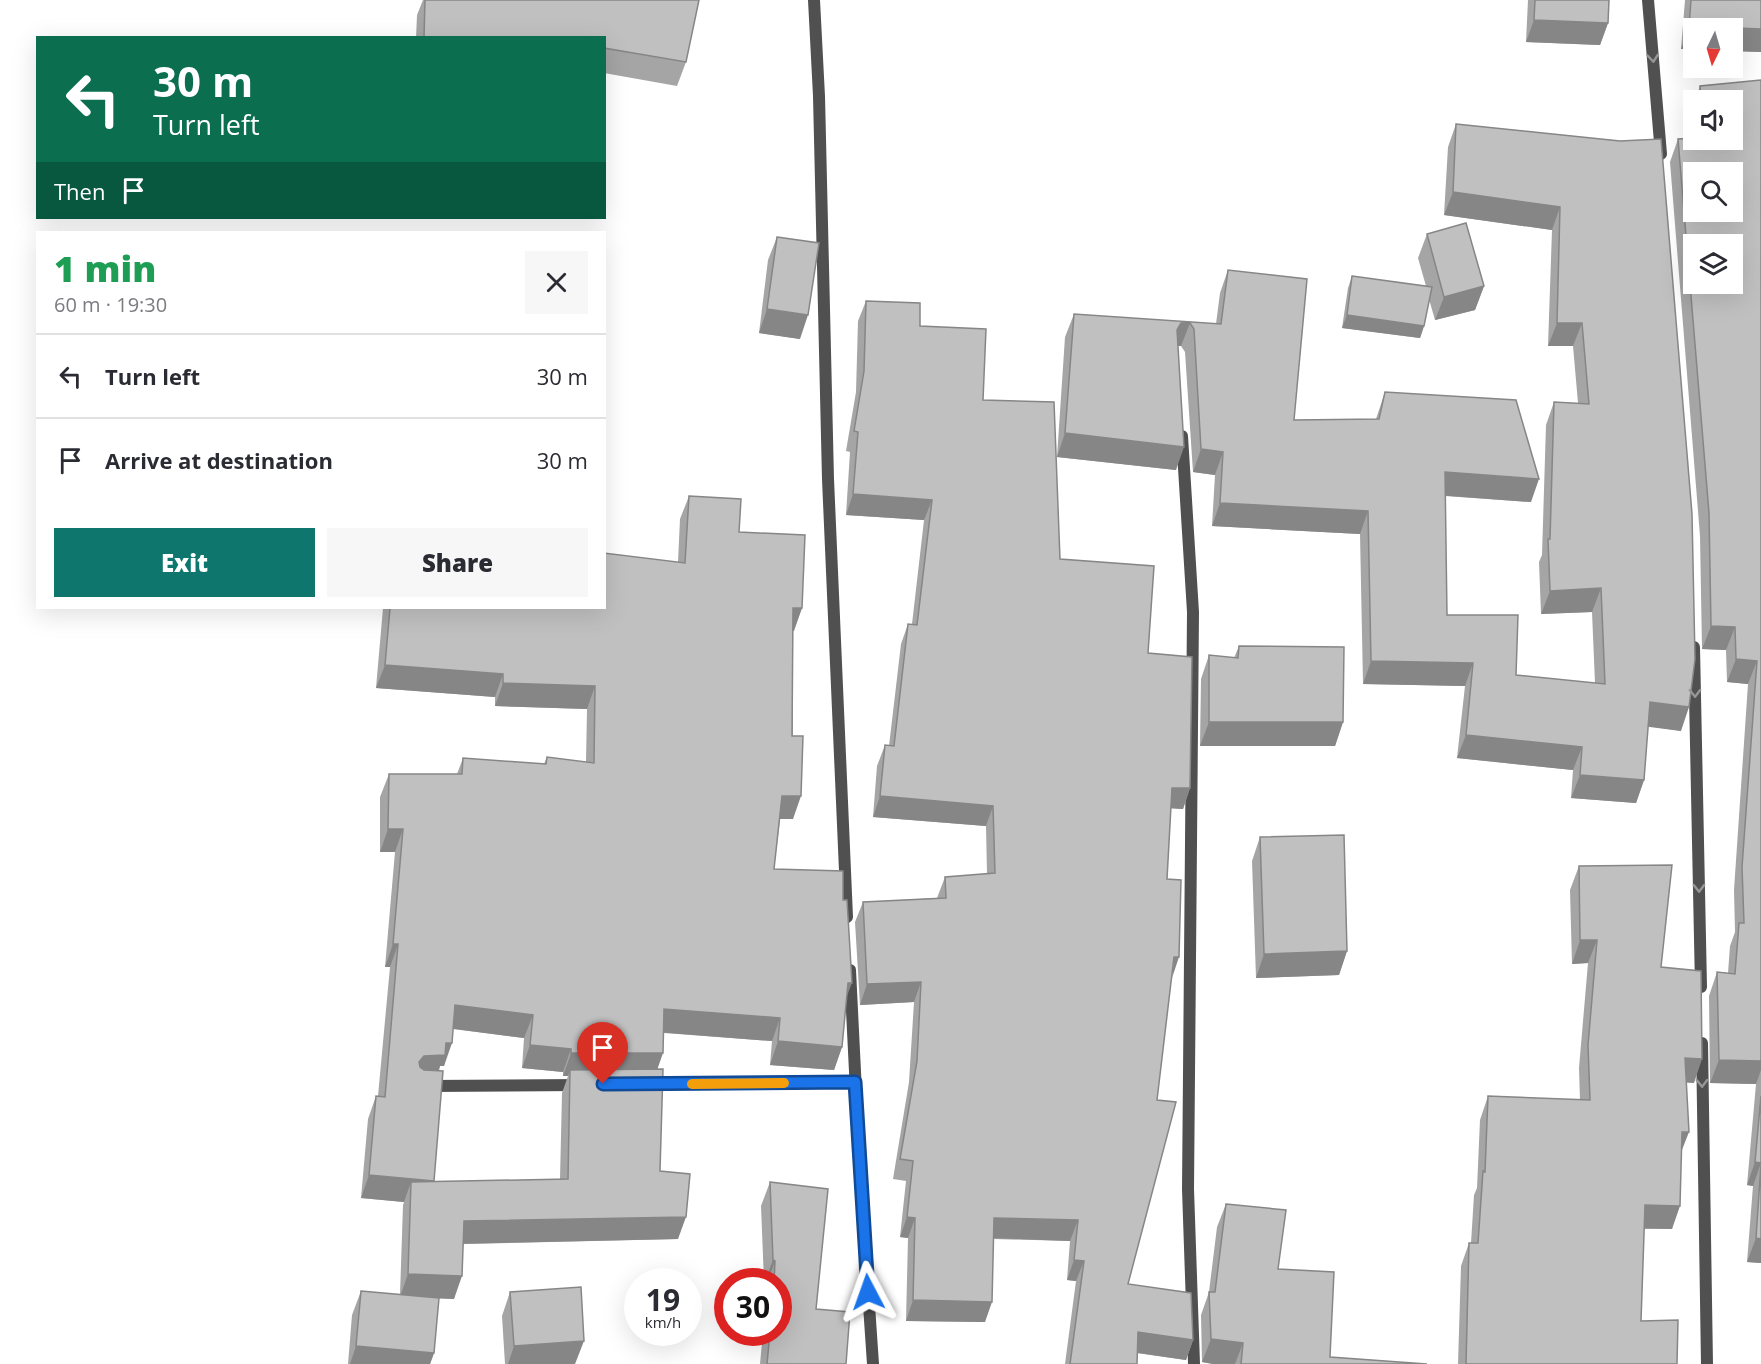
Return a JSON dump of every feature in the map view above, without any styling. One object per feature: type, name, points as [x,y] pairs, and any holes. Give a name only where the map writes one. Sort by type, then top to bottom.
[{"type":"street","points":[[814,0],[819,96],[828,478],[848,928]]},
{"type":"street","points":[[1648,0],[1662,167]]},
{"type":"street","points":[[1181,424],[1193,612],[1188,1190],[1194,1364]]},
{"type":"street","points":[[1694,632],[1701,999]]},
{"type":"street","points":[[849,952],[873,1364]]},
{"type":"street","points":[[1702,1035],[1707,1364]]},
{"type":"street","points":[[631,1084],[855,1082]]},
{"type":"street","points":[[419,1086],[596,1084]]},
{"type":"building","points":[[425,0],[699,0],[686,62],[606,48],[606,36],[424,36]]},
{"type":"building","points":[[1535,0],[1609,0],[1608,23],[1534,20]]},
{"type":"building","points":[[1691,0],[1761,0],[1761,29],[1743,28],[1743,18],[1690,18]]},
{"type":"building","points":[[1761,80],[1761,1061],[1719,1060],[1717,972],[1735,974],[1739,923],[1744,923],[1742,867],[1757,661],[1736,659],[1735,627],[1711,626],[1709,513],[1691,294],[1743,294],[1743,234],[1686,234],[1685,222],[1743,222],[1743,162],[1683,162],[1683,199],[1678,139],[1683,139],[1683,150],[1743,150],[1743,90],[1700,90],[1700,86]]},
{"type":"building","points":[[1456,124],[1620,141],[1661,139],[1692,514],[1695,659],[1689,707],[1650,702],[1644,780],[1580,775],[1582,747],[1466,735],[1473,663],[1371,661],[1368,511],[1220,503],[1223,452],[1201,449],[1194,329],[1190,323],[1181,323],[1177,330],[1184,447],[1065,433],[1074,314],[1221,324],[1228,270],[1307,279],[1294,420],[1379,419],[1385,392],[1516,400],[1539,479],[1445,472],[1447,615],[1518,615],[1516,675],[1605,684],[1601,588],[1550,591],[1548,539],[1550,539],[1554,402],[1589,404],[1582,323],[1557,323],[1560,207],[1453,192]]},
{"type":"building","points":[[1466,223],[1484,286],[1444,297],[1427,234]]},
{"type":"building","points":[[777,237],[819,243],[808,315],[767,309]]},
{"type":"building","points":[[1352,276],[1432,287],[1424,326],[1347,315]]},
{"type":"building","points":[[866,301],[920,303],[920,326],[986,329],[983,400],[1054,402],[1060,559],[1154,566],[1148,653],[1192,657],[1190,788],[1172,788],[1167,879],[1181,880],[1179,957],[1174,957],[1157,1100],[1176,1102],[1128,1284],[1191,1293],[1193,1340],[1138,1332],[1137,1364],[1070,1364],[1084,1261],[1074,1260],[1078,1220],[994,1218],[992,1302],[913,1300],[915,1218],[907,1217],[913,1161],[900,1159],[917,1061],[921,982],[867,984],[863,902],[946,898],[945,877],[995,873],[993,806],[880,796],[885,745],[894,746],[908,624],[917,625],[932,500],[853,494],[858,432],[854,431],[864,371]]},
{"type":"building","points":[[689,496],[741,499],[739,532],[805,535],[802,608],[793,608],[792,736],[803,736],[801,796],[782,796],[774,869],[843,871],[843,900],[847,900],[852,983],[848,983],[842,1047],[778,1041],[780,1018],[664,1009],[663,1053],[571,1053],[571,1049],[530,1045],[533,1015],[455,1005],[452,1043],[446,1043],[445,1055],[424,1056],[419,1062],[420,1067],[424,1070],[443,1071],[434,1181],[369,1175],[376,1096],[385,1097],[398,944],[393,944],[403,829],[388,829],[389,774],[462,774],[463,758],[546,764],[547,757],[594,763],[595,686],[503,683],[503,674],[385,665],[390,609],[606,609],[606,553],[685,563]]},
{"type":"building","points":[[1239,646],[1344,647],[1343,722],[1209,722],[1209,655],[1238,658]]},
{"type":"building","points":[[1344,835],[1347,951],[1264,954],[1260,837]]},
{"type":"building","points":[[1672,865],[1661,967],[1701,971],[1702,1059],[1685,1058],[1689,1132],[1682,1132],[1680,1206],[1645,1205],[1641,1321],[1678,1320],[1677,1364],[1466,1364],[1469,1243],[1478,1243],[1483,1171],[1485,1172],[1488,1096],[1590,1100],[1588,1045],[1597,940],[1580,940],[1579,866]]},
{"type":"building","points":[[663,1069],[660,1171],[690,1174],[686,1217],[464,1221],[462,1276],[408,1274],[411,1182],[568,1179],[570,1070]]},
{"type":"building","points":[[1761,1096],[1761,1163],[1755,1162]]},
{"type":"building","points":[[1761,1164],[1761,1239],[1756,1238]]},
{"type":"building","points":[[770,1182],[828,1189],[816,1309],[850,1312],[846,1364],[767,1364],[769,1346],[792,1346],[792,1268],[775,1268]]},
{"type":"building","points":[[1226,1204],[1286,1210],[1278,1269],[1334,1272],[1330,1357],[1427,1364],[1241,1364],[1243,1343],[1211,1339],[1209,1292],[1215,1292]]},
{"type":"building","points":[[581,1287],[584,1341],[514,1346],[510,1292]]},
{"type":"building","points":[[361,1291],[439,1298],[434,1353],[356,1346]]},
{"type":"slow traffic","points":[[692,1084],[784,1083]]},
{"type":"route","points":[[603,1084],[855,1082],[868,1292]]}]
